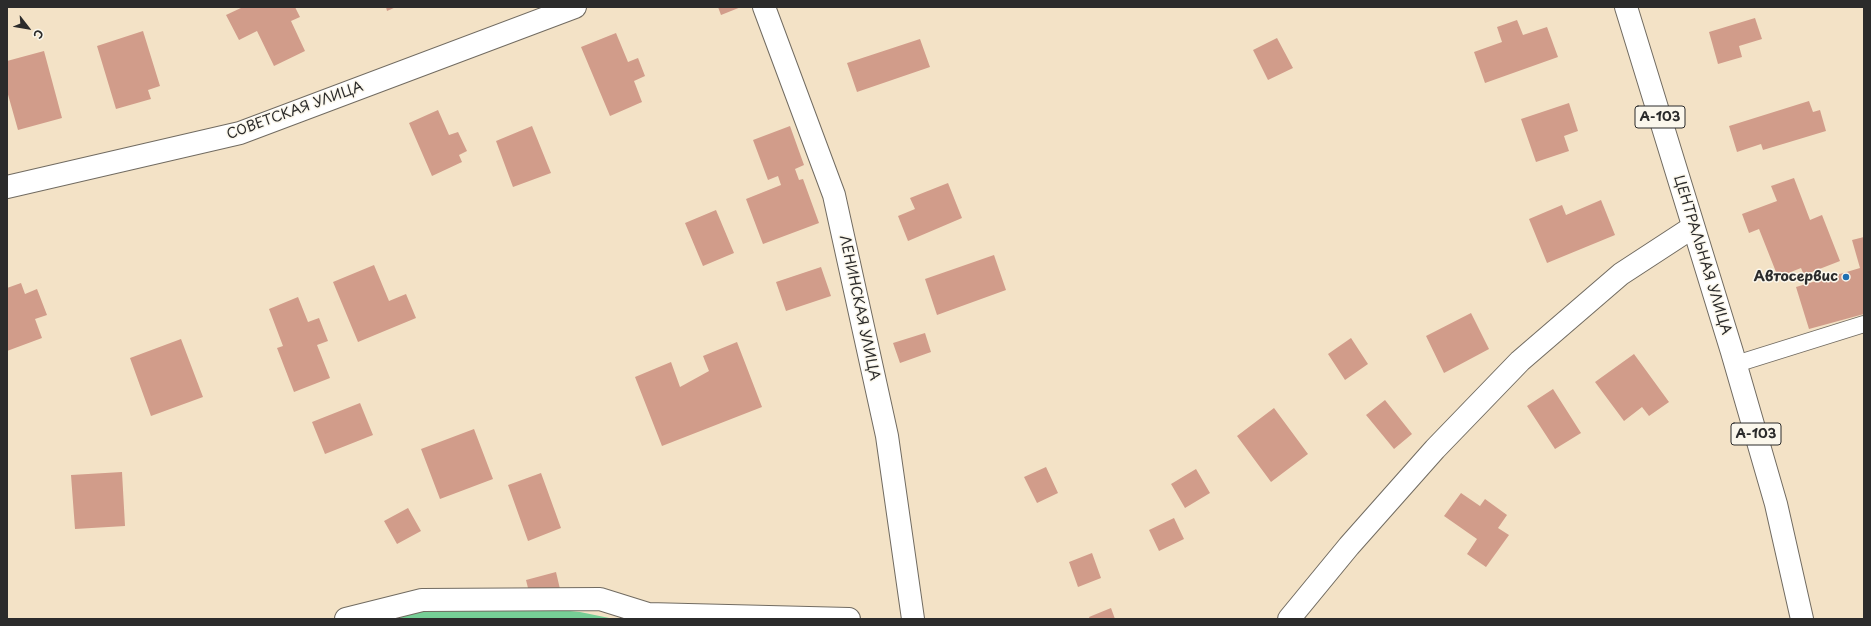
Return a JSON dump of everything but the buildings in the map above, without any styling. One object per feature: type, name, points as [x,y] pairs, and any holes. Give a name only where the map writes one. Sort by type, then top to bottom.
[{"type":"street","name":"СОВЕТСКАЯ УЛИЦА","points":[[7,187],[240,132],[575,7]]},
{"type":"street","name":"ЛЕНИНСКАЯ УЛИЦА","points":[[764,7],[834,195],[887,436],[913,619]]},
{"type":"street","name":"ЦЕНТРАЛЬНАЯ УЛИЦА","points":[[1626,7],[1736,364],[1776,504],[1802,619]]},
{"type":"street","points":[[1290,619],[1349,546],[1430,455],[1520,361],[1622,274],[1693,227]]},
{"type":"street","points":[[346,619],[422,600],[584,599],[600,599],[648,614],[849,619]]},
{"type":"lane","points":[[1736,364],[1864,324]]},
{"type":"green space","points":[[463,600],[580,612],[614,619],[394,619]]},
{"type":"place","name":"Автосервис","points":[[1846,277]]}]
